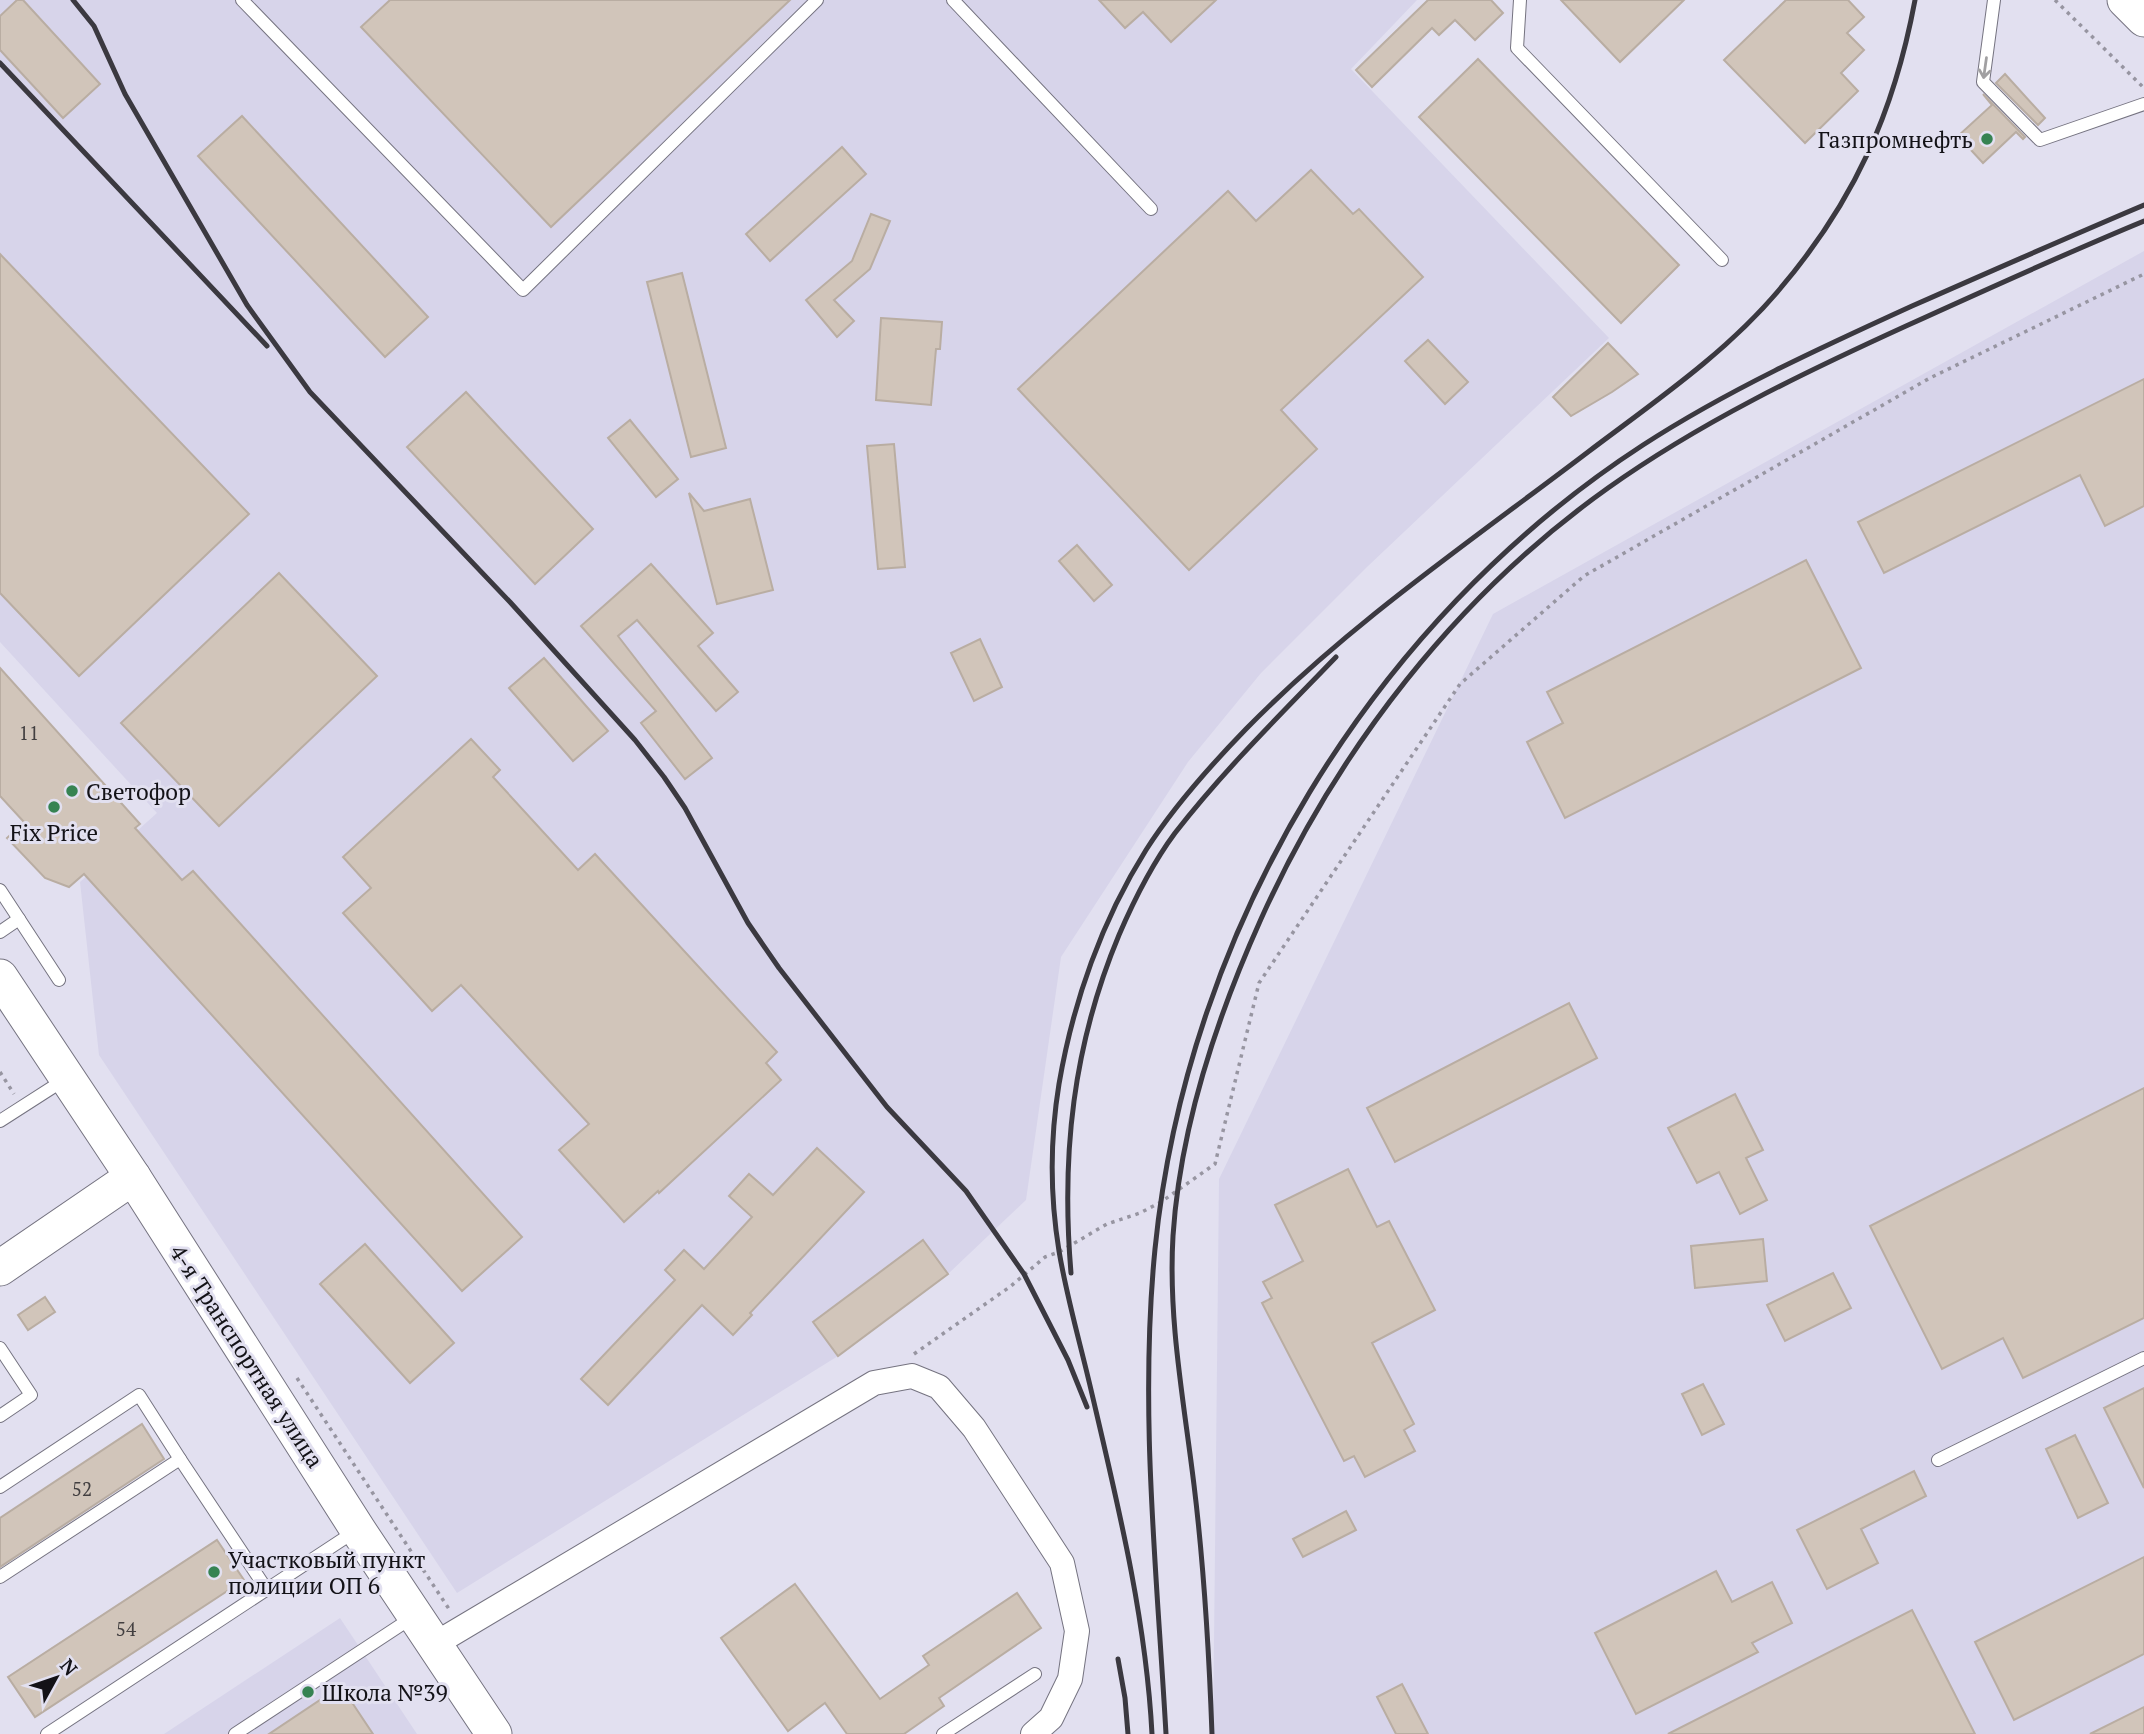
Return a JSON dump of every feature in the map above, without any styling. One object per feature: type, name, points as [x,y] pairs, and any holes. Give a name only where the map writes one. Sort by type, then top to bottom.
[{"type":"main road","name":"4-я Транспортная улица","points":[[0,977],[133,1177],[358,1530],[494,1734]]},
{"type":"main road","points":[[0,1268],[133,1177]]},
{"type":"street","points":[[435,1644],[874,1383],[912,1376],[939,1388],[974,1428],[1062,1563],[1077,1631],[1070,1679],[1051,1718],[1033,1734]]},
{"type":"lane","points":[[242,0],[523,290],[817,0]]},
{"type":"lane","points":[[953,0],[1152,209]]},
{"type":"lane","points":[[1520,0],[1517,48],[1722,260]]},
{"type":"lane","points":[[1994,0],[1983,82],[2040,140],[2144,104]]},
{"type":"lane","points":[[0,890],[59,980]]},
{"type":"lane","points":[[0,932],[19,919]]},
{"type":"lane","points":[[0,1121],[67,1078]]},
{"type":"lane","points":[[0,1348],[31,1395],[0,1416]]},
{"type":"lane","points":[[1938,1460],[2144,1358]]},
{"type":"lane","points":[[0,1487],[139,1395],[267,1590]]},
{"type":"lane","points":[[0,1577],[180,1458]]},
{"type":"lane","points":[[47,1734],[358,1530]]},
{"type":"lane","points":[[235,1734],[416,1615]]},
{"type":"lane","points":[[943,1734],[1035,1674]]},
{"type":"path","points":[[2055,0],[2144,88]]},
{"type":"path","points":[[908,1359],[1011,1286],[1045,1257],[1059,1252],[1107,1224],[1140,1213],[1161,1202],[1215,1164],[1259,983],[1460,684],[1480,666],[1584,576],[1930,378],[2144,274]]},
{"type":"path","points":[[0,1072],[22,1107]]},
{"type":"shaded area","points":[[0,0],[1417,0],[1351,69],[1609,338],[1367,567],[1261,673],[1188,762],[1061,957],[1026,1200],[948,1274],[838,1356],[457,1593],[99,1055],[80,882],[157,813],[0,642]]},
{"type":"shaded area","points":[[2144,251],[2144,1734],[1213,1734],[1219,1179],[1493,614]]},
{"type":"shaded area","name":"Школа №39","points":[[340,1618],[417,1734],[164,1734]]},
{"type":"building","points":[[17,0],[23,0],[100,84],[63,118],[0,50],[0,16]]},
{"type":"building","points":[[390,0],[790,0],[551,227],[361,27]]},
{"type":"building","points":[[1099,0],[1216,0],[1171,42],[1143,12],[1125,28]]},
{"type":"building","points":[[1428,0],[1491,0],[1503,13],[1475,40],[1455,20],[1439,35],[1432,28],[1372,87],[1356,70]]},
{"type":"building","points":[[1561,0],[1684,0],[1620,62]]},
{"type":"building","points":[[1786,0],[1848,0],[1864,17],[1847,33],[1864,50],[1841,73],[1858,91],[1805,143],[1724,60]]},
{"type":"building","points":[[1478,59],[1679,265],[1621,323],[1419,117]]},
{"type":"building","points":[[2005,74],[2045,118],[2038,125],[1996,83]]},
{"type":"building","points":[[1983,94],[2025,137],[2023,139],[2016,132],[1983,163],[1958,136],[1992,105]]},
{"type":"building","points":[[242,116],[428,317],[385,357],[198,156]]},
{"type":"building","points":[[842,147],[866,174],[770,261],[746,234]]},
{"type":"building","points":[[1311,170],[1353,214],[1359,209],[1423,277],[1281,410],[1317,449],[1189,570],[1018,389],[1228,191],[1256,221]]},
{"type":"building","points":[[871,214],[890,221],[870,269],[834,300],[854,321],[837,337],[806,300],[852,261]]},
{"type":"building","points":[[0,254],[249,514],[79,676],[0,593]]},
{"type":"building","points":[[682,273],[726,448],[691,457],[647,282]]},
{"type":"building","points":[[881,318],[942,322],[940,349],[936,349],[931,405],[876,400]]},
{"type":"building","points":[[1428,340],[1468,382],[1445,404],[1405,361]]},
{"type":"building","points":[[1608,343],[1638,374],[1571,416],[1553,397]]},
{"type":"building","points":[[2144,379],[2144,506],[2105,526],[2080,475],[1884,573],[1858,522]]},
{"type":"building","points":[[466,392],[593,529],[535,584],[407,447]]},
{"type":"building","points":[[630,420],[678,479],[656,497],[608,438]]},
{"type":"building","points":[[894,444],[905,567],[878,569],[867,446]]},
{"type":"building","points":[[689,493],[704,511],[750,499],[773,590],[717,604]]},
{"type":"building","points":[[1077,545],[1112,585],[1094,601],[1059,561]]},
{"type":"building","points":[[1806,560],[1861,668],[1565,818],[1527,742],[1563,723],[1547,692]]},
{"type":"building","points":[[651,564],[713,633],[698,646],[738,692],[716,711],[637,620],[618,636],[712,758],[685,779],[641,723],[656,711],[581,626]]},
{"type":"building","points":[[279,573],[377,676],[219,826],[121,723]]},
{"type":"building","points":[[980,639],[1002,687],[974,701],[951,653]]},
{"type":"building","points":[[544,658],[608,731],[573,761],[509,688]]},
{"type":"building","points":[[0,668],[140,824],[135,828],[182,880],[193,871],[522,1237],[462,1291],[84,874],[69,887],[45,878],[7,838],[24,822],[0,796]]},
{"type":"building","points":[[471,739],[500,770],[493,777],[578,870],[595,854],[777,1052],[766,1063],[781,1080],[624,1222],[559,1150],[589,1124],[461,985],[432,1011],[343,913],[371,888],[343,857]]},
{"type":"building","points":[[1569,1003],[1597,1058],[1395,1162],[1367,1108]]},
{"type":"building","points":[[2144,1088],[2144,1318],[2023,1378],[2003,1338],[1942,1369],[1870,1226]]},
{"type":"building","points":[[1735,1094],[1763,1150],[1746,1158],[1767,1200],[1740,1214],[1719,1172],[1697,1183],[1668,1128]]},
{"type":"building","points":[[817,1148],[864,1192],[750,1313],[752,1315],[733,1335],[702,1305],[608,1405],[581,1379],[675,1280],[665,1270],[684,1250],[704,1269],[752,1217],[729,1196],[749,1174],[773,1195]]},
{"type":"building","points":[[1348,1169],[1377,1227],[1389,1221],[1435,1310],[1372,1343],[1414,1424],[1404,1430],[1415,1451],[1365,1477],[1354,1456],[1344,1461],[1262,1303],[1272,1298],[1263,1282],[1303,1261],[1275,1205]]},
{"type":"building","points":[[1763,1239],[1767,1281],[1695,1288],[1691,1246]]},
{"type":"building","points":[[923,1240],[948,1274],[838,1356],[813,1322]]},
{"type":"building","points":[[365,1244],[454,1343],[410,1383],[320,1284]]},
{"type":"building","points":[[1833,1273],[1851,1308],[1785,1341],[1767,1305]]},
{"type":"building","points":[[45,1297],[55,1312],[28,1330],[18,1315]]},
{"type":"building","points":[[1703,1384],[1724,1424],[1702,1435],[1682,1394]]},
{"type":"building","points":[[2144,1388],[2144,1488],[2104,1408]]},
{"type":"building","points":[[142,1424],[164,1459],[0,1567],[0,1518]]},
{"type":"building","points":[[2075,1435],[2108,1503],[2078,1518],[2046,1449]]},
{"type":"building","points":[[1914,1471],[1926,1496],[1861,1529],[1878,1563],[1827,1589],[1797,1530]]},
{"type":"building","points":[[1346,1511],[1356,1530],[1303,1557],[1293,1539]]},
{"type":"building","points":[[217,1540],[244,1580],[35,1717],[8,1677]]},
{"type":"building","points":[[2144,1557],[2144,1654],[2014,1720],[1975,1642]]},
{"type":"building","points":[[1716,1571],[1732,1602],[1772,1582],[1792,1623],[1752,1643],[1758,1652],[1636,1714],[1595,1633]]},
{"type":"building","points":[[795,1584],[880,1699],[929,1665],[923,1656],[1017,1593],[1041,1628],[939,1698],[944,1706],[904,1734],[847,1734],[825,1703],[788,1731],[721,1638]]},
{"type":"building","points":[[1912,1610],[1975,1734],[1668,1734]]},
{"type":"building","points":[[1402,1684],[1428,1734],[1396,1734],[1377,1697]]},
{"type":"building","points":[[341,1686],[373,1734],[269,1734]]},
{"type":"building","points":[[2144,1707],[2144,1734],[2090,1734]]},
{"type":"railway","points":[[73,0],[94,26],[125,94],[247,305],[310,392],[510,602],[635,740],[664,777],[685,808],[748,923],[779,968],[887,1107],[966,1191],[1024,1274],[1068,1360],[1087,1407]]},
{"type":"railway","points":[[1152,1734],[1144,1648],[1130,1562],[1066,1287],[1054,1209],[1053,1147],[1059,1084],[1081,992],[1103,933],[1130,877],[1168,818],[1219,757],[1285,691],[1412,584],[1688,376],[1736,335],[1779,290],[1829,223],[1867,154],[1895,81],[1915,0]]},
{"type":"railway","points":[[0,63],[267,346]]},
{"type":"railway","points":[[1166,1734],[1149,1431],[1155,1249],[1174,1130],[1207,1013],[1252,900],[1309,793],[1378,692],[1457,600],[1546,517],[1643,445],[1708,406],[1809,354],[2144,205]]},
{"type":"railway","points":[[1212,1734],[1201,1547],[1173,1299],[1173,1236],[1177,1195],[1192,1114],[1229,995],[1291,856],[1326,796],[1364,737],[1451,627],[1500,577],[1608,488],[1679,441],[1791,381],[1965,299],[2144,221]]},
{"type":"railway","points":[[1071,1273],[1068,1186],[1074,1101],[1091,1018],[1119,935],[1144,883],[1175,833],[1233,765],[1336,657]]},
{"type":"railway","points":[[1118,1659],[1128,1734]]},
{"type":"place","name":"Газпромнефть","points":[[1987,139]]},
{"type":"place","name":"Светофор","points":[[72,791]]},
{"type":"place","name":"Fix Price","points":[[54,807]]},
{"type":"place","name":"Участковый пункт полиции ОП 6","points":[[214,1572]]},
{"type":"place","name":"Школа №39","points":[[308,1692]]}]
